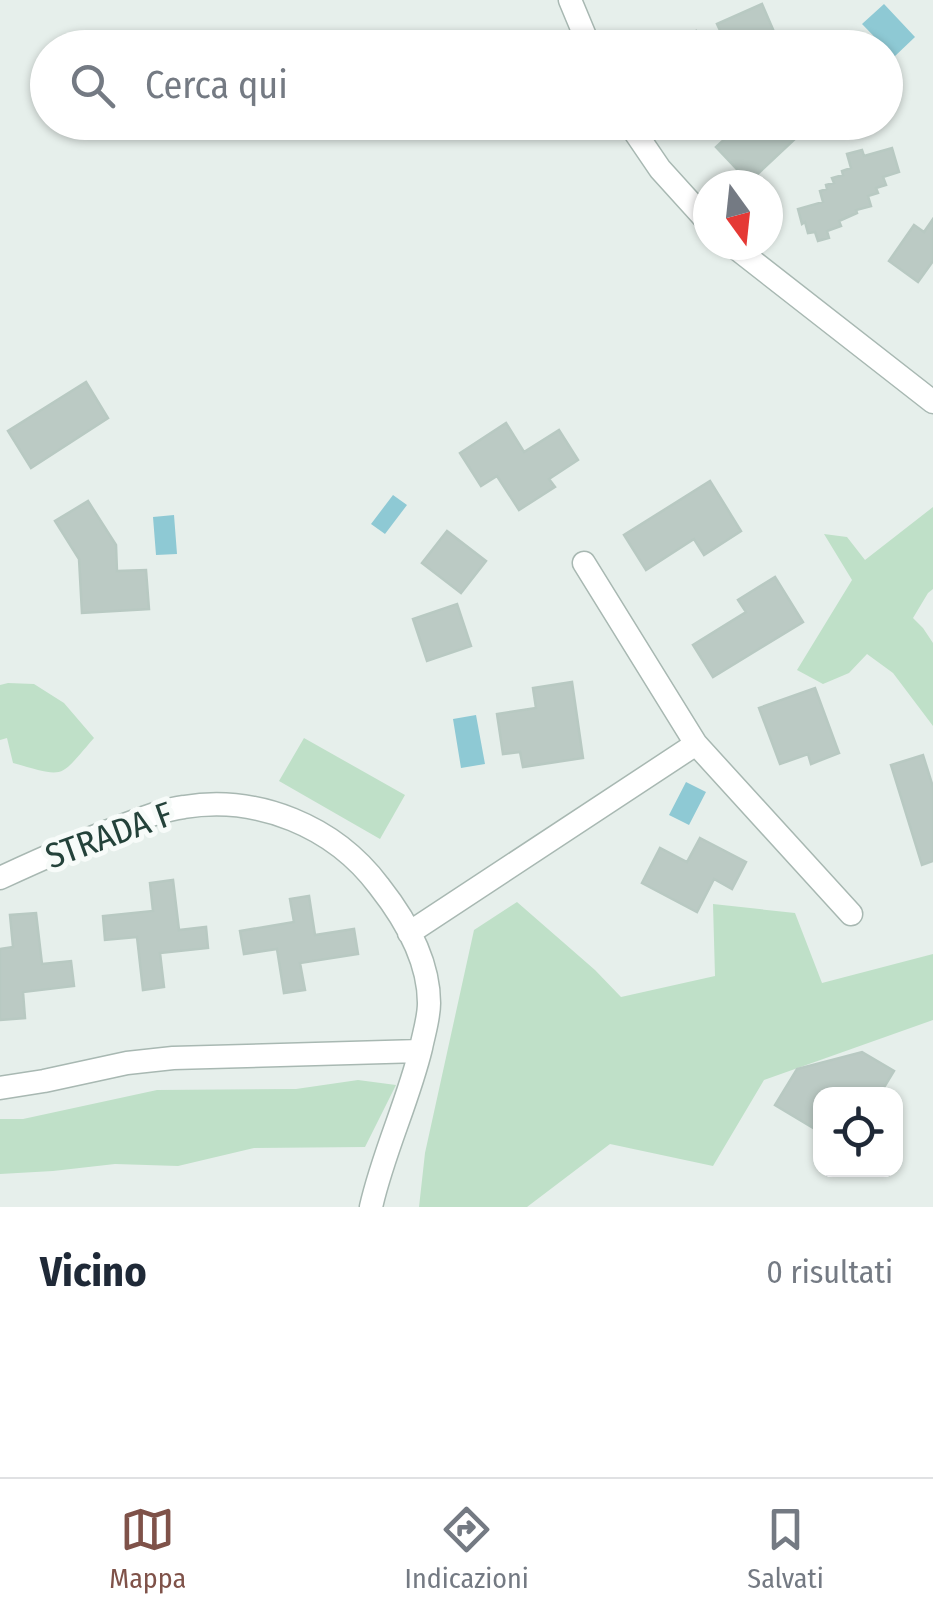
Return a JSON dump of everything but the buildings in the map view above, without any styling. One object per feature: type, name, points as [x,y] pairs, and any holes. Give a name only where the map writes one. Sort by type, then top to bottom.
[{"type":"street","points":[[570,0],[582,30]]},
{"type":"street","points":[[638,140],[693,205]]},
{"type":"street","points":[[751,260],[933,402]]},
{"type":"street","points":[[584,564],[696,744],[851,914]]},
{"type":"street","points":[[409,933],[696,744]]},
{"type":"street","name":"STRADA F","points":[[0,878],[96,836],[169,810],[211,804],[283,815],[318,831],[346,852],[375,880],[409,933],[421,958],[428,989],[429,1005],[416,1069],[370,1207]]},
{"type":"street","points":[[0,1088],[173,1058],[420,1050]]},
{"type":"green space","points":[[933,507],[933,589],[913,618],[933,643],[933,726],[893,673],[867,654],[849,673],[823,684],[797,670],[852,580],[824,534],[847,537],[865,560]]},
{"type":"green space","points":[[34,684],[64,703],[94,738],[67,768],[53,772],[13,763],[7,738],[0,740],[0,685]]},
{"type":"green space","points":[[304,738],[405,795],[380,839],[279,781]]},
{"type":"green space","points":[[517,902],[621,997],[715,976],[713,904],[795,913],[822,983],[933,954],[933,1020],[764,1080],[713,1166],[610,1144],[527,1207],[419,1207],[425,1153],[474,930]]},
{"type":"green space","points":[[358,1080],[396,1085],[365,1147],[254,1148],[178,1166],[115,1164],[0,1174],[0,1119],[23,1119],[157,1090],[296,1089]]},
{"type":"water","points":[[884,4],[915,37],[903,48],[903,30],[868,30],[862,24]]},
{"type":"water","points":[[393,495],[407,505],[385,534],[371,524]]},
{"type":"water","points":[[174,515],[177,554],[156,555],[153,517]]},
{"type":"water","points":[[476,715],[485,764],[461,768],[453,719]]},
{"type":"water","points":[[686,782],[706,792],[689,825],[669,815]]}]
